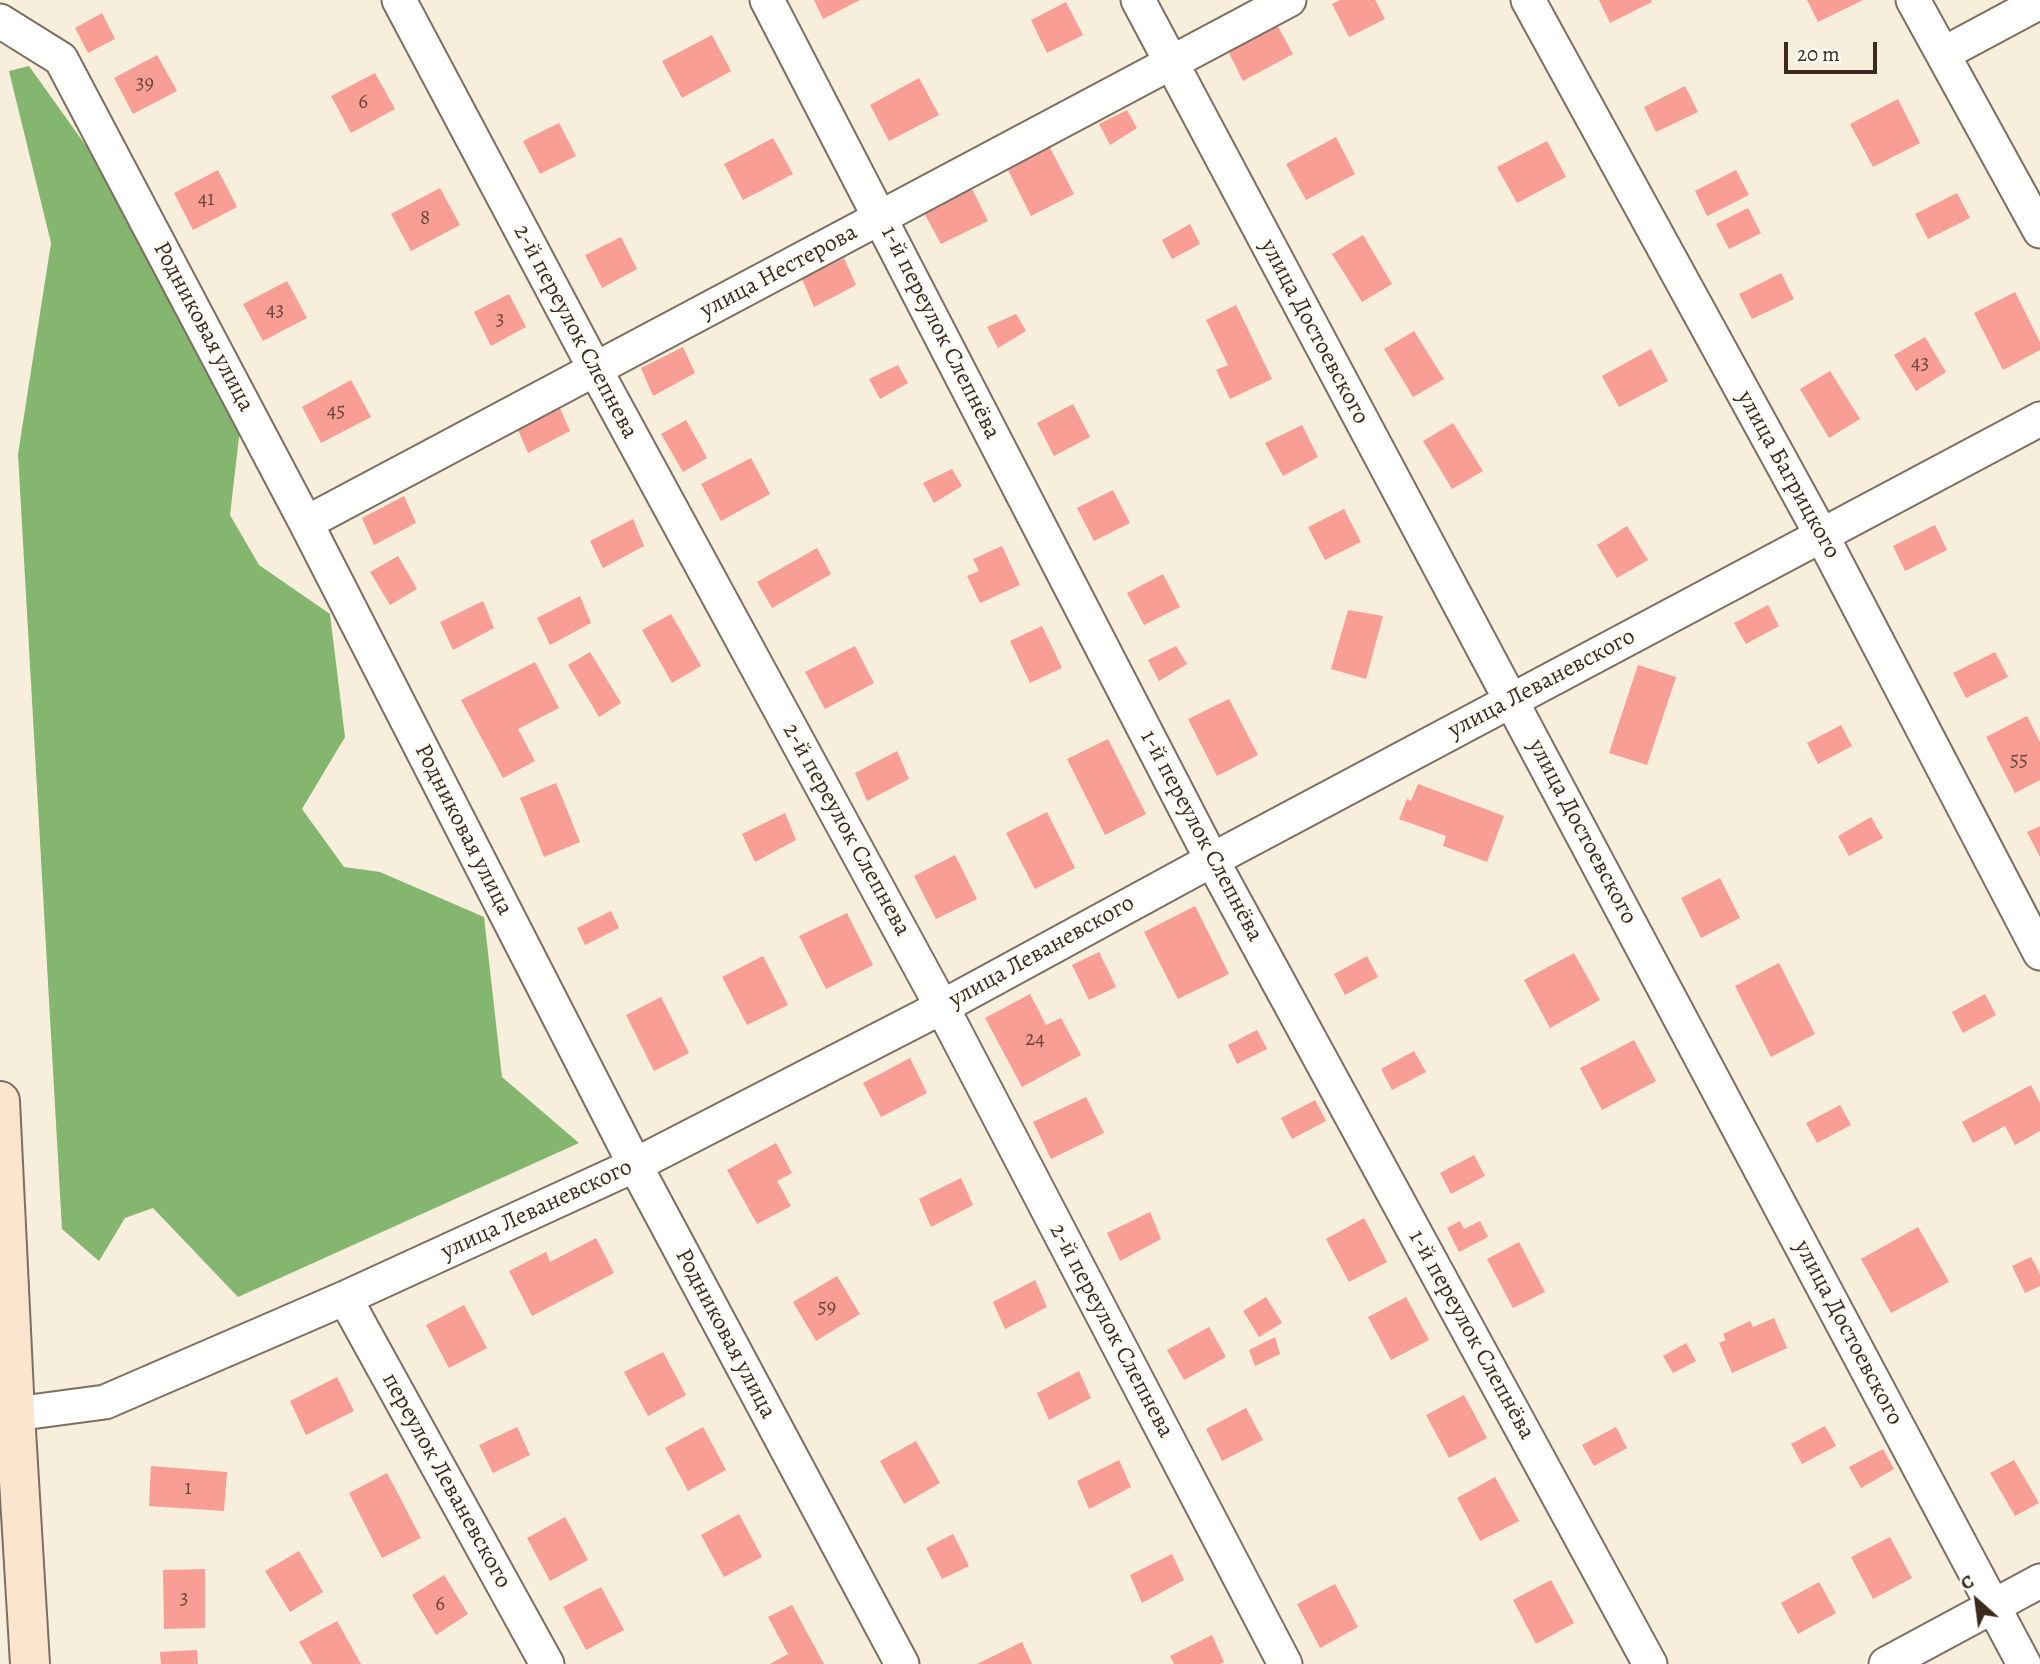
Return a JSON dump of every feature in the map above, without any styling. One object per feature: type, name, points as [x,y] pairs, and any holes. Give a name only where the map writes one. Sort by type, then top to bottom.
[{"type":"main road","points":[[0,1101],[7,1414],[30,1664]]},
{"type":"street","name":"2-й переулок Слепнева","points":[[399,0],[595,369],[942,1007],[1285,1664]]},
{"type":"street","name":"1-й переулок Слепнёва","points":[[767,0],[1212,860],[1650,1664]]},
{"type":"street","name":"улица Достоевского","points":[[1139,0],[2024,1664]]},
{"type":"street","name":"улица Нестерова","points":[[306,523],[1289,0]]},
{"type":"street","name":"улица Багрицкого","points":[[1528,0],[1822,536],[2040,953]]},
{"type":"street","points":[[1913,0],[2040,231]]},
{"type":"street","points":[[1943,54],[2040,2]]},
{"type":"street","name":"Родниковая улица","points":[[0,21],[61,59],[306,523],[635,1165],[902,1664]]},
{"type":"street","name":"улица Леваневского","points":[[7,1414],[105,1402],[345,1298],[635,1165],[942,1007],[1212,860],[2040,419]]},
{"type":"street","name":"переулок Леваневского","points":[[345,1298],[547,1664]]},
{"type":"street","points":[[1886,1664],[2040,1581]]},
{"type":"green space","points":[[29,66],[129,206],[241,420],[230,515],[259,565],[330,614],[345,737],[302,809],[344,867],[380,872],[484,917],[502,1077],[579,1143],[238,1297],[153,1208],[125,1218],[99,1261],[62,1229],[18,454],[51,243],[9,71]]},
{"type":"building","points":[[814,0],[860,0],[823,19]]},
{"type":"building","points":[[1340,0],[1375,0],[1385,19],[1349,37],[1332,4]]},
{"type":"building","points":[[1599,0],[1651,0],[1652,2],[1610,23]]},
{"type":"building","points":[[1807,0],[1863,0],[1818,22]]},
{"type":"building","points":[[1066,2],[1083,35],[1047,53],[1031,20]]},
{"type":"building","points":[[102,13],[115,39],[88,53],[75,28]]},
{"type":"building","points":[[1276,23],[1293,54],[1243,81],[1227,49]]},
{"type":"building","points":[[712,35],[731,71],[682,98],[662,61]]},
{"type":"building","points":[[157,55],[177,91],[133,114],[114,78]]},
{"type":"building","points":[[375,73],[395,109],[351,133],[331,96]]},
{"type":"building","points":[[919,78],[939,115],[889,141],[870,105]]},
{"type":"building","points":[[1685,86],[1698,112],[1656,132],[1644,107]]},
{"type":"building","points":[[1898,99],[1920,143],[1873,167],[1850,124]]},
{"type":"building","points":[[1127,110],[1137,128],[1110,145],[1099,124]]},
{"type":"building","points":[[559,123],[576,156],[540,174],[523,141]]},
{"type":"building","points":[[1336,137],[1355,174],[1306,200],[1286,164]]},
{"type":"building","points":[[773,138],[793,174],[743,200],[724,164]]},
{"type":"building","points":[[1547,141],[1566,177],[1517,203],[1497,167]]},
{"type":"building","points":[[1049,146],[1074,194],[1031,216],[1007,168]]},
{"type":"building","points":[[218,170],[237,207],[193,230],[174,193]]},
{"type":"building","points":[[1736,170],[1749,195],[1707,216],[1695,191]]},
{"type":"building","points":[[971,187],[988,221],[941,244],[923,211]]},
{"type":"building","points":[[440,188],[460,225],[411,251],[391,214]]},
{"type":"building","points":[[1957,193],[1970,218],[1928,239],[1915,214]]},
{"type":"building","points":[[1748,208],[1761,233],[1729,249],[1716,224]]},
{"type":"building","points":[[1190,224],[1200,244],[1172,259],[1162,240]]},
{"type":"building","points":[[1363,235],[1392,284],[1362,302],[1332,254]]},
{"type":"building","points":[[621,237],[637,269],[602,288],[585,255]]},
{"type":"building","points":[[844,258],[856,285],[814,307],[802,279]]},
{"type":"building","points":[[1781,273],[1794,299],[1752,319],[1739,294]]},
{"type":"building","points":[[287,281],[307,318],[263,341],[243,304]]},
{"type":"building","points":[[2015,292],[2040,342],[2040,350],[2003,370],[1974,313]]},
{"type":"building","points":[[509,294],[526,327],[491,346],[474,312]]},
{"type":"building","points":[[1236,305],[1272,379],[1230,399],[1216,370],[1228,365],[1206,320]]},
{"type":"building","points":[[1016,314],[1026,331],[998,348],[987,327]]},
{"type":"building","points":[[1414,331],[1444,379],[1413,397],[1384,349]]},
{"type":"building","points":[[1925,337],[1946,372],[1916,391],[1894,355]]},
{"type":"building","points":[[683,347],[695,373],[653,396],[641,368]]},
{"type":"building","points":[[1651,349],[1668,381],[1619,407],[1602,376]]},
{"type":"building","points":[[898,365],[908,383],[880,399],[869,379]]},
{"type":"building","points":[[1830,371],[1860,419],[1829,438],[1800,389]]},
{"type":"building","points":[[351,380],[371,417],[321,443],[302,407]]},
{"type":"building","points":[[558,404],[570,431],[528,453],[516,425]]},
{"type":"building","points":[[1073,404],[1090,437],[1054,456],[1037,423]]},
{"type":"building","points":[[686,420],[707,458],[683,472],[661,434]]},
{"type":"building","points":[[1453,423],[1483,471],[1452,489],[1423,441]]},
{"type":"building","points":[[1302,425],[1318,457],[1283,476],[1265,443]]},
{"type":"building","points":[[751,458],[770,494],[721,521],[701,484]]},
{"type":"building","points":[[952,469],[962,486],[934,503],[923,483]]},
{"type":"building","points":[[1113,490],[1130,523],[1094,541],[1077,508]]},
{"type":"building","points":[[404,496],[416,523],[374,545],[362,518]]},
{"type":"building","points":[[1344,509],[1361,542],[1325,560],[1308,527]]},
{"type":"building","points":[[633,519],[644,546],[603,568],[590,541]]},
{"type":"building","points":[[1935,525],[1947,550],[1905,571],[1893,546]]},
{"type":"building","points":[[1627,526],[1648,560],[1617,578],[1597,545]]},
{"type":"building","points":[[1002,546],[1020,585],[980,603],[967,576],[979,571],[973,559]]},
{"type":"building","points":[[817,548],[831,574],[772,608],[757,582]]},
{"type":"building","points":[[398,556],[417,589],[390,605],[370,572]]},
{"type":"building","points":[[1163,574],[1180,607],[1144,625],[1127,593]]},
{"type":"building","points":[[580,596],[591,623],[550,645],[537,618]]},
{"type":"building","points":[[483,601],[494,628],[453,650],[440,622]]},
{"type":"building","points":[[1768,605],[1779,626],[1746,644],[1734,623]]},
{"type":"building","points":[[1348,610],[1383,616],[1366,679],[1331,669]]},
{"type":"building","points":[[671,614],[701,666],[672,683],[642,630]]},
{"type":"building","points":[[1042,626],[1062,668],[1030,683],[1010,641]]},
{"type":"building","points":[[855,646],[874,683],[825,709],[805,672]]},
{"type":"building","points":[[1176,646],[1187,664],[1159,681],[1148,660]]},
{"type":"building","points":[[590,652],[621,703],[599,717],[568,665]]},
{"type":"building","points":[[1995,652],[2008,677],[1966,698],[1953,673]]},
{"type":"building","points":[[535,662],[559,708],[518,729],[535,761],[503,778],[461,700]]},
{"type":"building","points":[[1638,665],[1676,677],[1647,765],[1609,753]]},
{"type":"building","points":[[1229,699],[1258,755],[1217,776],[1188,719]]},
{"type":"building","points":[[2027,716],[2040,742],[2040,780],[2015,793],[1986,737]]},
{"type":"building","points":[[1841,725],[1852,746],[1818,764],[1807,743]]},
{"type":"building","points":[[1108,739],[1146,814],[1105,835],[1067,759]]},
{"type":"building","points":[[897,751],[909,779],[867,801],[855,773]]},
{"type":"building","points":[[556,783],[580,842],[544,857],[520,798]]},
{"type":"building","points":[[1418,784],[1504,816],[1487,862],[1443,846],[1446,836],[1399,819],[1407,799],[1411,801]]},
{"type":"building","points":[[1047,812],[1075,868],[1035,889],[1006,833]]},
{"type":"building","points":[[785,813],[796,840],[755,862],[742,834]]},
{"type":"building","points":[[1871,817],[1883,838],[1849,856],[1838,836]]},
{"type":"building","points":[[2040,826],[2040,857],[2027,832]]},
{"type":"building","points":[[955,855],[977,899],[936,919],[914,876]]},
{"type":"building","points":[[1720,878],[1740,918],[1701,938],[1681,898]]},
{"type":"building","points":[[1195,906],[1229,974],[1178,999],[1144,932]]},
{"type":"building","points":[[611,911],[619,928],[585,945],[577,928]]},
{"type":"building","points":[[847,913],[873,965],[826,989],[799,936]]},
{"type":"building","points":[[1099,952],[1116,987],[1089,1000],[1072,965]]},
{"type":"building","points":[[1574,953],[1600,1000],[1550,1028],[1524,980]]},
{"type":"building","points":[[763,956],[788,1005],[747,1025],[722,977]]},
{"type":"building","points":[[1367,956],[1378,977],[1345,995],[1334,974]]},
{"type":"building","points":[[1779,963],[1815,1034],[1771,1057],[1735,986]]},
{"type":"building","points":[[1030,994],[1046,1025],[1061,1018],[1081,1055],[1022,1087],[985,1018]]},
{"type":"building","points":[[1985,994],[1996,1015],[1963,1033],[1952,1012]]},
{"type":"building","points":[[661,997],[689,1053],[654,1071],[626,1015]]},
{"type":"building","points":[[1257,1030],[1267,1049],[1237,1064],[1228,1045]]},
{"type":"building","points":[[1634,1040],[1656,1081],[1602,1110],[1580,1068]]},
{"type":"building","points":[[1414,1051],[1426,1072],[1392,1090],[1381,1069]]},
{"type":"building","points":[[910,1058],[927,1093],[881,1117],[863,1083]]},
{"type":"building","points":[[2031,1085],[2040,1103],[2040,1131],[2015,1145],[2005,1126],[1973,1143],[1962,1122]]},
{"type":"building","points":[[1086,1097],[1104,1133],[1051,1159],[1033,1122]]},
{"type":"building","points":[[1315,1100],[1326,1121],[1292,1139],[1281,1118]]},
{"type":"building","points":[[1840,1105],[1851,1125],[1817,1143],[1806,1123]]},
{"type":"building","points":[[776,1143],[792,1173],[777,1181],[791,1206],[757,1224],[727,1170]]},
{"type":"building","points":[[1474,1155],[1485,1176],[1451,1194],[1440,1173]]},
{"type":"building","points":[[961,1178],[973,1205],[931,1227],[919,1199]]},
{"type":"building","points":[[1150,1212],[1161,1239],[1120,1261],[1107,1233]]},
{"type":"building","points":[[1364,1218],[1387,1262],[1349,1282],[1326,1239]]},
{"type":"building","points":[[1460,1221],[1464,1229],[1480,1221],[1488,1237],[1459,1252],[1447,1228]]},
{"type":"building","points":[[1918,1227],[1949,1282],[1891,1313],[1861,1259]]},
{"type":"building","points":[[596,1238],[614,1273],[532,1316],[509,1271],[546,1252],[550,1262]]},
{"type":"building","points":[[1519,1242],[1545,1292],[1513,1308],[1487,1259]]},
{"type":"building","points":[[2031,1257],[2040,1274],[2040,1286],[2025,1293],[2012,1266]]},
{"type":"building","points":[[837,1276],[860,1314],[816,1341],[793,1302]]},
{"type":"building","points":[[1035,1280],[1047,1307],[1005,1329],[993,1302]]},
{"type":"building","points":[[1266,1297],[1282,1323],[1259,1337],[1243,1311]]},
{"type":"building","points":[[1406,1297],[1429,1340],[1391,1360],[1368,1317]]},
{"type":"building","points":[[464,1305],[487,1348],[449,1368],[426,1325]]},
{"type":"building","points":[[1774,1318],[1787,1348],[1732,1373],[1719,1343],[1726,1340],[1723,1334],[1750,1321],[1753,1327]]},
{"type":"building","points":[[1209,1327],[1226,1357],[1184,1380],[1167,1350]]},
{"type":"building","points":[[1275,1337],[1280,1354],[1255,1366],[1249,1350]]},
{"type":"building","points":[[1686,1343],[1696,1361],[1673,1373],[1663,1356]]},
{"type":"building","points":[[663,1352],[686,1395],[648,1416],[624,1372]]},
{"type":"building","points":[[1079,1371],[1091,1398],[1049,1420],[1037,1393]]},
{"type":"building","points":[[337,1377],[354,1411],[306,1435],[290,1401]]},
{"type":"building","points":[[1464,1395],[1487,1438],[1449,1458],[1426,1415]]},
{"type":"building","points":[[1246,1408],[1263,1440],[1222,1461],[1206,1429]]},
{"type":"building","points":[[1825,1426],[1836,1446],[1802,1464],[1791,1444]]},
{"type":"building","points":[[517,1427],[530,1455],[493,1473],[479,1445]]},
{"type":"building","points":[[703,1427],[726,1470],[688,1491],[665,1448]]},
{"type":"building","points":[[1616,1427],[1627,1448],[1594,1466],[1582,1445]]},
{"type":"building","points":[[916,1441],[940,1483],[904,1504],[880,1461]]},
{"type":"building","points":[[1883,1449],[1894,1469],[1861,1488],[1849,1467]]},
{"type":"building","points":[[1119,1460],[1131,1487],[1089,1509],[1077,1481]]},
{"type":"building","points":[[2014,1460],[2039,1503],[2015,1516],[1990,1473]]},
{"type":"building","points":[[151,1466],[227,1472],[224,1511],[149,1506]]},
{"type":"building","points":[[387,1473],[421,1538],[382,1558],[349,1493]]},
{"type":"building","points":[[1495,1477],[1519,1521],[1480,1541],[1457,1498]]},
{"type":"building","points":[[739,1514],[762,1557],[724,1577],[701,1535]]},
{"type":"building","points":[[565,1517],[588,1560],[550,1581],[527,1538]]},
{"type":"building","points":[[953,1534],[969,1566],[942,1579],[926,1548]]},
{"type":"building","points":[[1890,1537],[1912,1578],[1873,1599],[1851,1557]]},
{"type":"building","points":[[299,1551],[323,1592],[290,1612],[265,1571]]},
{"type":"building","points":[[1172,1554],[1184,1580],[1142,1603],[1130,1575]]},
{"type":"building","points":[[205,1569],[205,1628],[164,1629],[163,1570]]},
{"type":"building","points":[[444,1575],[468,1614],[436,1635],[412,1595]]},
{"type":"building","points":[[1551,1580],[1574,1623],[1536,1644],[1513,1600]]},
{"type":"building","points":[[1819,1582],[1836,1613],[1798,1634],[1781,1603]]},
{"type":"building","points":[[1335,1584],[1358,1627],[1320,1648],[1297,1604]]},
{"type":"building","points":[[601,1587],[624,1630],[586,1650],[563,1607]]},
{"type":"building","points":[[792,1605],[824,1664],[770,1664],[788,1654],[768,1617]]},
{"type":"building","points":[[337,1621],[361,1664],[312,1664],[299,1642]]},
{"type":"building","points":[[1212,1635],[1224,1662],[1174,1664],[1170,1656]]},
{"type":"building","points":[[1022,1642],[1032,1664],[977,1664]]},
{"type":"building","points":[[197,1650],[198,1664],[161,1664],[160,1652]]}]
